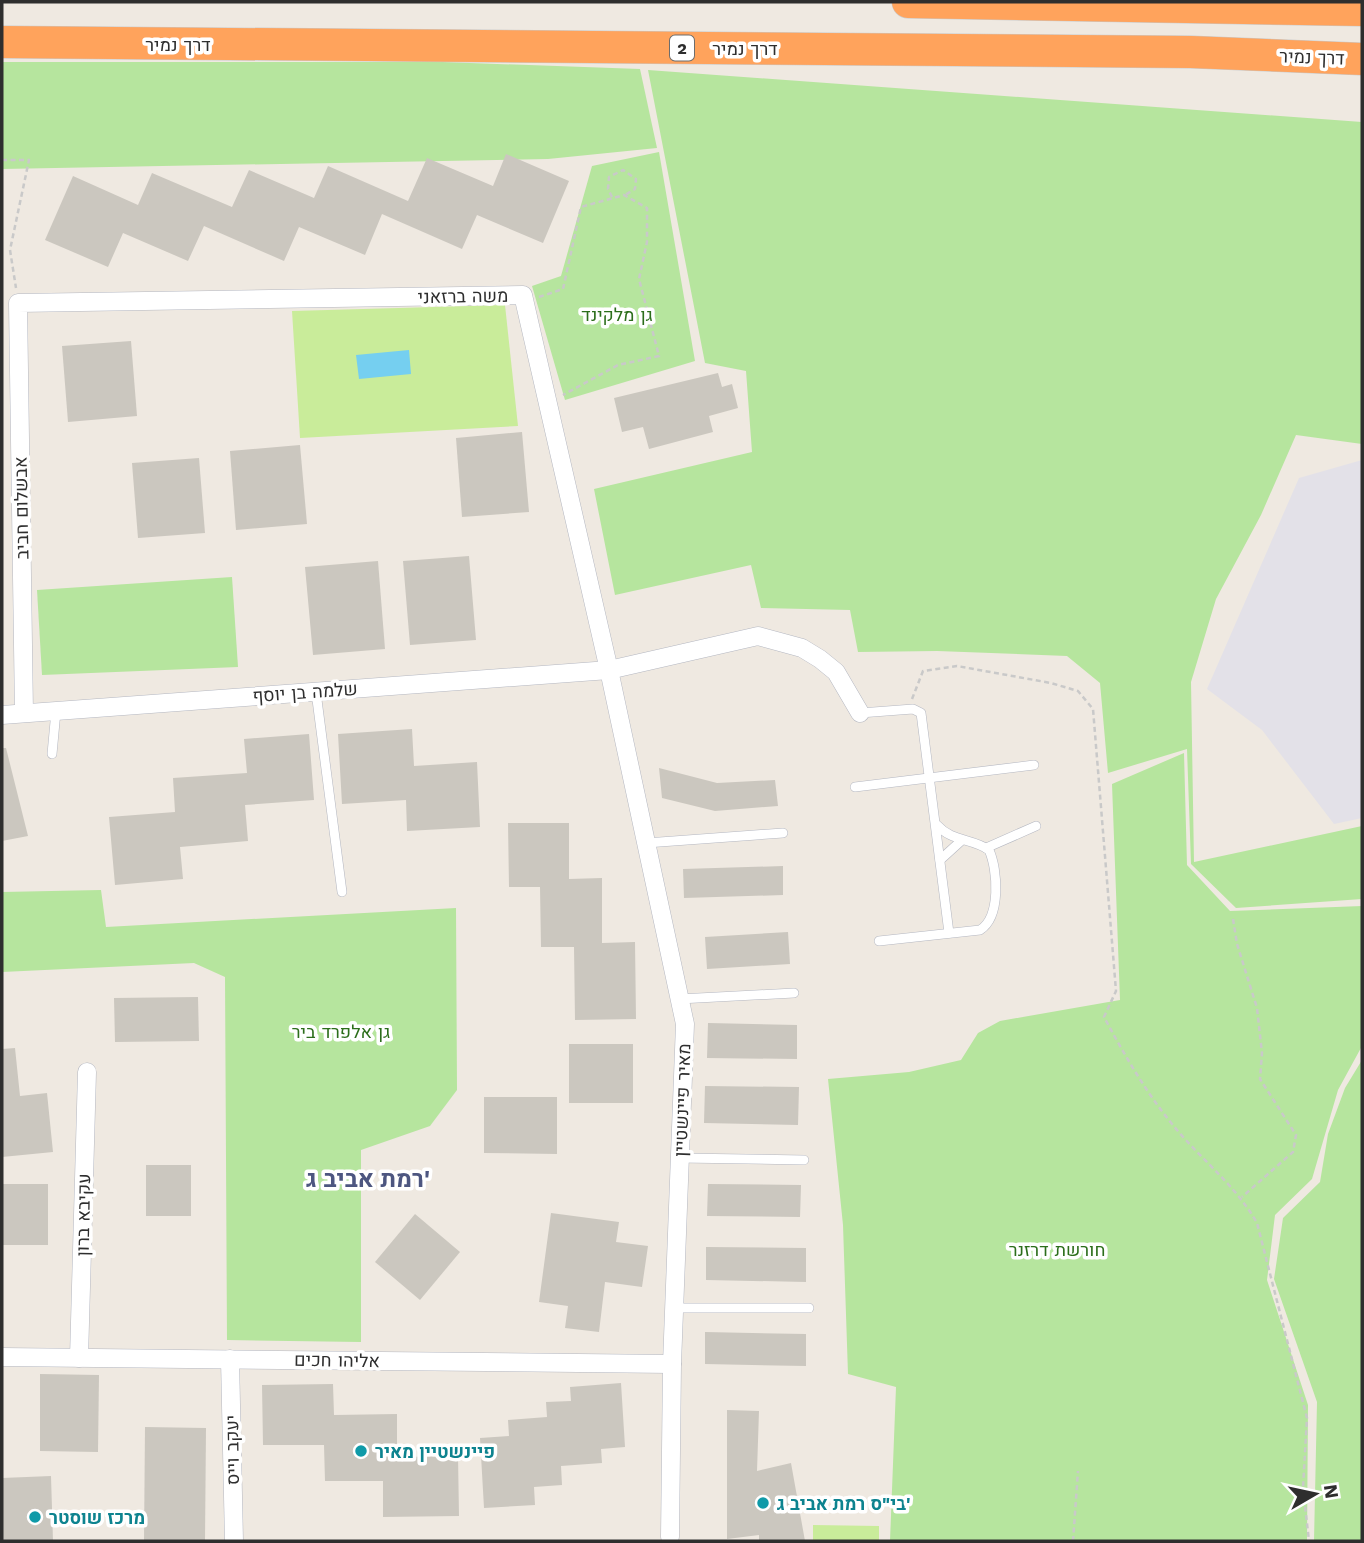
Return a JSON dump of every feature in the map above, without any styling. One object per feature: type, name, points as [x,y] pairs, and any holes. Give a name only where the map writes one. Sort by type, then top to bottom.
[{"type":"highway","points":[[908,2],[1355,7]]},
{"type":"highway","name":"דרך נמיר","points":[[2,43],[1163,52],[1362,59]]},
{"type":"street","name":"משה ברזאני","points":[[18,303],[523,295],[609,670]]},
{"type":"street","name":"אבשלום חביב","points":[[18,303],[24,713]]},
{"type":"street","name":"שלמה בן יוסף","points":[[2,715],[609,670],[758,636],[802,649],[820,659],[836,672],[860,713]]},
{"type":"street","name":"מאיר פיינשטיין","points":[[609,670],[685,1024],[672,1364],[671,1540]]},
{"type":"street","name":"עקיבא ברון","points":[[79,1358],[87,1072]]},
{"type":"street","name":"אליהו חכים","points":[[2,1357],[672,1364]]},
{"type":"street","name":"יעקב וייס","points":[[230,1359],[234,1541]]},
{"type":"lane","points":[[316,692],[342,892]]},
{"type":"lane","points":[[860,713],[908,709],[918,710],[923,718],[949,933]]},
{"type":"lane","points":[[52,754],[56,711]]},
{"type":"lane","points":[[855,787],[1034,765]]},
{"type":"lane","points":[[879,941],[980,930],[994,914],[991,855],[986,848],[948,836],[936,823]]},
{"type":"lane","points":[[986,848],[1036,826]]},
{"type":"lane","points":[[646,843],[783,833]]},
{"type":"lane","points":[[940,860],[962,840]]},
{"type":"lane","points":[[679,999],[794,993]]},
{"type":"lane","points":[[680,1158],[804,1160]]},
{"type":"lane","points":[[674,1308],[809,1308]]},
{"type":"path","points":[[2,160],[29,160],[10,250],[18,303]]},
{"type":"path","points":[[524,302],[563,289],[580,206],[624,195],[635,189],[636,179],[623,170],[609,177],[608,189],[612,197]]},
{"type":"path","points":[[549,406],[577,385],[618,365],[659,356],[639,279],[647,243],[647,208],[624,195]]},
{"type":"path","points":[[908,709],[923,671],[957,666],[1051,682],[1078,691],[1093,709],[1116,991],[1104,1017],[1132,1069],[1177,1130],[1242,1197],[1257,1223],[1307,1418],[1303,1488],[1309,1541]]},
{"type":"path","points":[[1233,919],[1237,944],[1257,1008],[1262,1053],[1260,1079],[1296,1135],[1293,1152],[1242,1197]]},
{"type":"path","points":[[1073,1541],[1078,1471]]},
{"type":"shaded area","points":[[1362,460],[1362,818],[1334,824],[1262,730],[1207,689],[1299,478]]},
{"type":"green space","points":[[2,62],[443,62],[640,69],[657,148],[548,159],[2,169]]},
{"type":"green space","points":[[648,70],[1362,122],[1362,444],[1296,435],[1261,515],[1216,599],[1191,682],[1194,862],[1362,826],[1362,899],[1236,908],[1191,864],[1187,749],[1108,773],[1100,683],[1067,656],[937,651],[858,652],[850,610],[761,608],[751,565],[615,595],[594,489],[752,452],[746,371],[705,363]]},
{"type":"green space","name":"גן מלקינד","points":[[659,152],[695,361],[565,400],[532,286],[561,276],[592,166]]},
{"type":"green space","points":[[505,305],[518,426],[300,438],[292,311]]},
{"type":"green space","points":[[232,577],[238,667],[42,675],[37,590]]},
{"type":"green space","name":"חורשת דרזנר","points":[[1184,753],[1187,865],[1230,911],[1362,906],[1362,1046],[1338,1090],[1312,1179],[1275,1215],[1267,1280],[1308,1405],[1307,1541],[890,1541],[896,1387],[848,1374],[843,1225],[828,1079],[909,1072],[961,1060],[978,1033],[1000,1021],[1120,1000],[1112,784]]},
{"type":"green space","name":"גן אלפרד ביר","points":[[101,890],[106,927],[456,908],[457,1090],[430,1126],[361,1150],[361,1342],[227,1340],[225,977],[194,963],[2,972],[2,892]]},
{"type":"green space","points":[[1362,1060],[1362,1541],[1314,1541],[1317,1402],[1274,1279],[1283,1218],[1320,1182],[1328,1134],[1345,1088]]},
{"type":"green space","points":[[813,1525],[879,1526],[879,1541],[813,1541]]},
{"type":"water","points":[[409,350],[411,374],[359,379],[356,355]]},
{"type":"building","points":[[506,154],[569,181],[543,243],[477,215],[462,249],[382,214],[365,255],[299,227],[284,261],[204,226],[188,261],[123,233],[108,267],[45,240],[73,176],[138,205],[152,173],[232,207],[249,170],[314,198],[328,166],[408,201],[427,158],[493,186]]},
{"type":"building","points":[[131,341],[137,416],[68,422],[62,346]]},
{"type":"building","points":[[718,373],[722,387],[732,384],[738,408],[709,416],[713,432],[649,449],[643,427],[622,432],[614,398]]},
{"type":"building","points":[[522,432],[529,512],[462,517],[456,438]]},
{"type":"building","points":[[300,445],[307,524],[236,530],[230,451]]},
{"type":"building","points":[[199,458],[205,533],[138,538],[132,463]]},
{"type":"building","points":[[469,556],[476,640],[410,645],[403,561]]},
{"type":"building","points":[[378,561],[385,649],[313,655],[305,567]]},
{"type":"building","points":[[412,729],[414,766],[477,762],[480,827],[407,831],[406,800],[342,804],[338,734]]},
{"type":"building","points":[[309,734],[314,800],[245,805],[248,841],[180,847],[183,879],[115,885],[109,817],[175,812],[173,778],[247,773],[244,739]]},
{"type":"building","points":[[2,748],[6,748],[28,836],[2,841]]},
{"type":"building","points":[[659,768],[717,783],[775,780],[778,806],[715,811],[662,798]]},
{"type":"building","points":[[508,823],[569,823],[569,879],[602,878],[602,943],[635,942],[636,1019],[575,1020],[574,947],[541,947],[540,887],[509,887]]},
{"type":"building","points":[[783,866],[783,895],[684,898],[683,869]]},
{"type":"building","points":[[788,932],[790,964],[707,969],[705,937]]},
{"type":"building","points":[[198,997],[199,1041],[115,1042],[114,998]]},
{"type":"building","points":[[708,1023],[797,1025],[797,1059],[707,1058]]},
{"type":"building","points":[[569,1044],[633,1044],[633,1103],[569,1103]]},
{"type":"building","points":[[15,1048],[20,1096],[47,1093],[53,1152],[2,1157],[2,1049]]},
{"type":"building","points":[[705,1086],[799,1087],[798,1125],[704,1123]]},
{"type":"building","points":[[484,1097],[557,1097],[557,1154],[484,1153]]},
{"type":"building","points":[[146,1165],[191,1165],[191,1216],[146,1216]]},
{"type":"building","points":[[2,1184],[48,1184],[48,1245],[2,1245]]},
{"type":"building","points":[[708,1184],[801,1185],[800,1217],[707,1216]]},
{"type":"building","points":[[551,1213],[619,1222],[616,1242],[648,1246],[642,1287],[605,1282],[599,1332],[565,1328],[568,1306],[539,1302]]},
{"type":"building","points":[[415,1214],[460,1252],[420,1300],[375,1262]]},
{"type":"building","points":[[706,1247],[806,1248],[806,1282],[706,1280]]},
{"type":"building","points":[[705,1332],[806,1334],[806,1366],[705,1364]]},
{"type":"building","points":[[40,1374],[99,1375],[98,1452],[40,1451]]},
{"type":"building","name":"פיינשטיין מאיר","points":[[621,1383],[625,1447],[601,1449],[602,1463],[561,1466],[562,1485],[534,1487],[535,1505],[484,1508],[480,1438],[509,1436],[508,1420],[547,1417],[546,1402],[571,1401],[570,1387]]},
{"type":"building","name":"פיינשטיין מאיר","points":[[333,1384],[334,1415],[397,1414],[397,1457],[458,1456],[459,1516],[383,1517],[383,1481],[325,1481],[324,1445],[263,1445],[262,1385]]},
{"type":"building","name":"בי\"ס רמת אביב ג'","points":[[727,1410],[759,1411],[757,1471],[791,1463],[805,1541],[759,1541],[759,1535],[727,1539]]},
{"type":"building","points":[[145,1427],[206,1428],[205,1541],[144,1541]]},
{"type":"building","name":"מרכז שוסטר","points":[[51,1476],[53,1541],[2,1541],[2,1478]]},
{"type":"place","name":"פיינשטיין מאיר","points":[[361,1451]]},
{"type":"place","name":"בי\"ס רמת אביב ג'","points":[[763,1503]]},
{"type":"place","name":"מרכז שוסטר","points":[[35,1517]]},
{"type":"district","name":"רמת אביב ג'","points":[[368,1179]]}]
